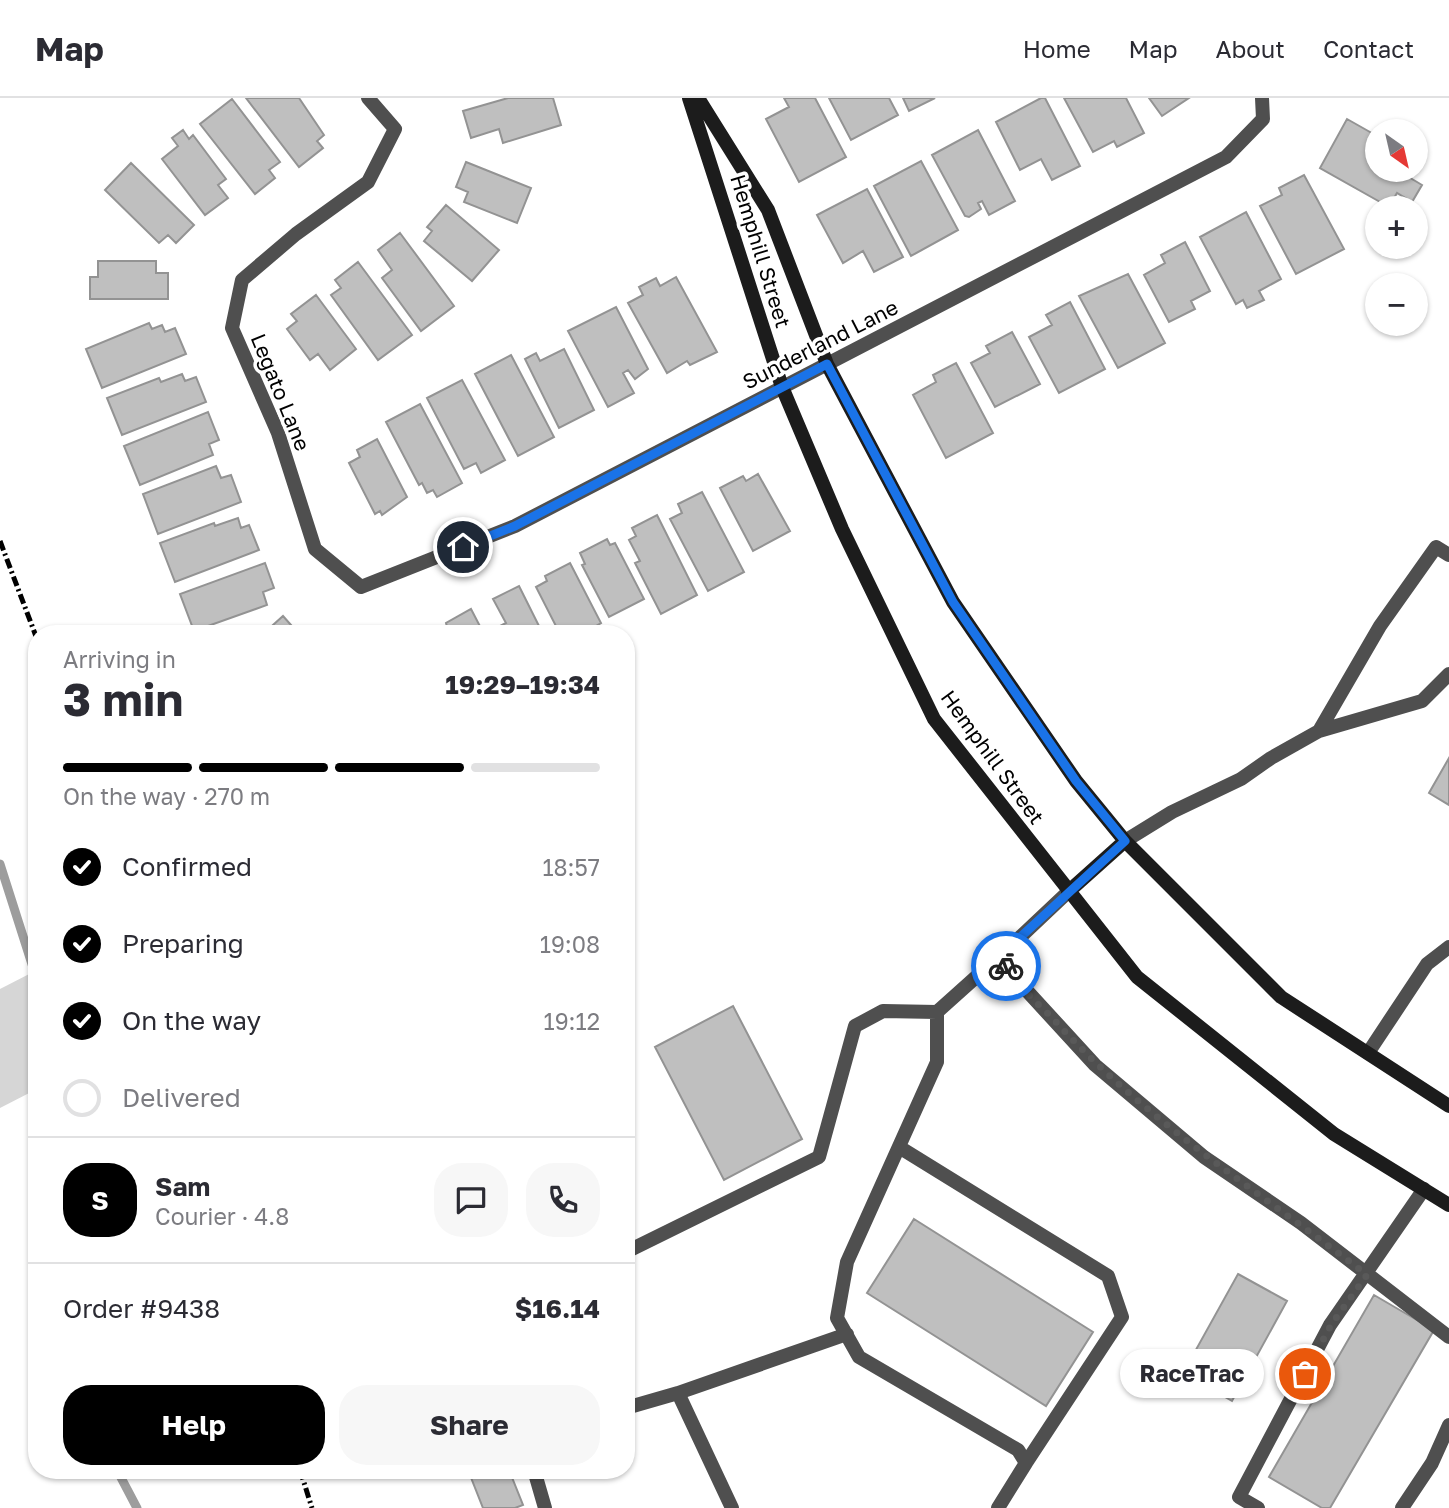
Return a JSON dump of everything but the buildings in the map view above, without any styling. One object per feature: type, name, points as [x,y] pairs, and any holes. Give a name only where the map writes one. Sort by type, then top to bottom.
[{"type":"street","name":"Legato Lane","points":[[361,587],[315,549],[278,433],[232,328],[242,280],[296,234],[368,182],[395,129],[368,98]]},
{"type":"street","name":"Hemphill Street","points":[[690,98],[782,387],[842,529],[934,719],[1137,977],[1334,1134],[1449,1205]]},
{"type":"street","name":"Hemphill Street","points":[[698,98],[768,210],[827,364],[953,602],[1076,781],[1125,841],[1282,997],[1449,1106]]},
{"type":"street","name":"Sunderland Lane","points":[[361,587],[515,526],[1226,157],[1263,119],[1262,98]]},
{"type":"street","points":[[1319,731],[1380,626],[1436,547],[1449,555]]},
{"type":"street","points":[[635,1248],[819,1157],[855,1026],[883,1011],[937,1012],[1125,841],[1172,812],[1241,779],[1270,758],[1319,731],[1422,701],[1449,674]]},
{"type":"street","points":[[1014,943],[1006,968],[1095,1065],[1204,1157],[1301,1223],[1449,1337]]},
{"type":"street","points":[[1368,1053],[1427,964],[1449,947]]},
{"type":"street","points":[[937,1012],[937,1062],[847,1262],[837,1318],[859,1357],[1018,1450],[1026,1463]]},
{"type":"street","points":[[899,1147],[1108,1276],[1122,1317],[998,1508]]},
{"type":"street","points":[[1258,1508],[1240,1497],[1331,1325],[1424,1189]]},
{"type":"street","points":[[635,1405],[847,1334]]},
{"type":"street","points":[[678,1393],[732,1508]]},
{"type":"street","points":[[1402,1508],[1432,1463],[1449,1425]]},
{"type":"street","points":[[537,1479],[545,1508]]},
{"type":"shaded area","points":[[28,975],[28,1094],[0,1108],[0,989]]},
{"type":"waterway","points":[[0,864],[28,952]]},
{"type":"waterway","points":[[122,1479],[137,1508]]},
{"type":"railway","points":[[0,541],[32,625]]},
{"type":"railway","points":[[303,1479],[312,1508]]},
{"type":"way so far","points":[[1006,966],[1095,1065],[1204,1157],[1301,1223],[1367,1275],[1331,1325],[1305,1374]]},
{"type":"place","name":"RaceTrac","points":[[1305,1374]]},
{"type":"route","points":[[463,547],[515,526],[827,364],[953,602],[1076,781],[1125,841],[1014,943],[1006,966]]}]
